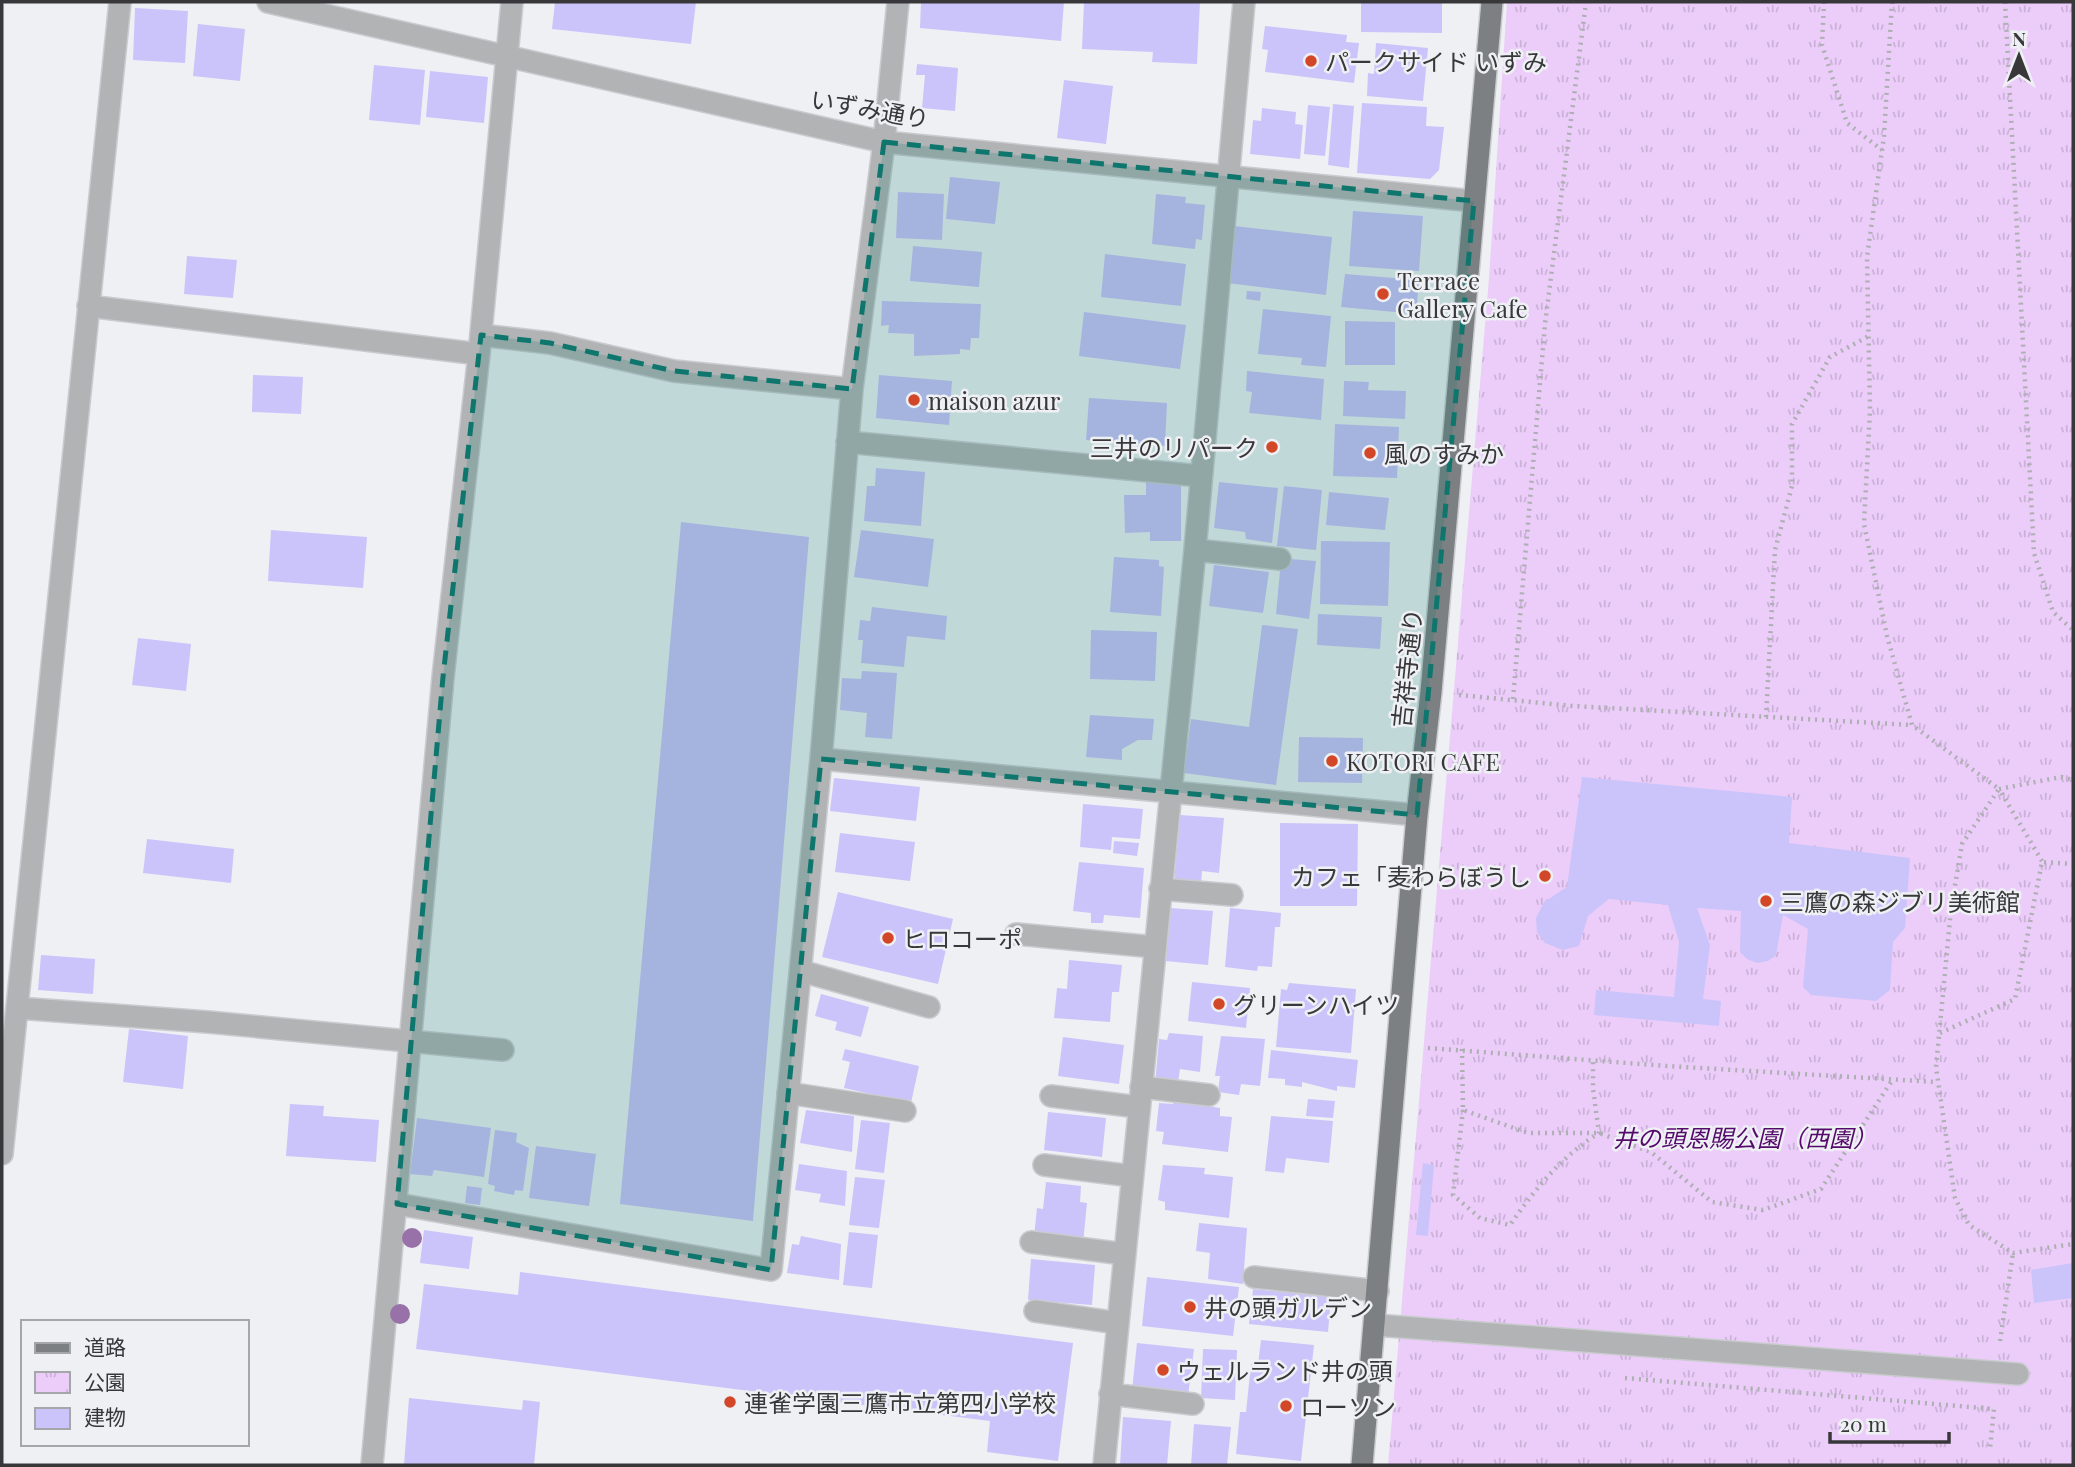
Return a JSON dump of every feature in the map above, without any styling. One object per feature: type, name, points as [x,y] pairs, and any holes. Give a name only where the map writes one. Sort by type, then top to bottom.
[{"type":"main road","name":"吉祥寺通り","points":[[1362,1465],[1417,815],[1431,692],[1492,2]]},
{"type":"street","points":[[2,1154],[120,2]]},
{"type":"street","name":"いずみ通り","points":[[268,2],[884,142],[1474,201]]},
{"type":"street","points":[[372,1465],[443,677],[480,345],[512,2]]},
{"type":"street","points":[[397,1204],[771,1270],[821,759],[852,389],[884,142],[898,2]]},
{"type":"street","points":[[1104,1465],[1195,550],[1244,2]]},
{"type":"street","points":[[88,306],[480,345],[550,342],[674,371],[852,389]]},
{"type":"street","points":[[847,442],[1201,476]]},
{"type":"street","points":[[1195,550],[1280,559]]},
{"type":"street","points":[[821,759],[1417,815]]},
{"type":"street","points":[[1160,889],[1232,895]]},
{"type":"street","points":[[1016,934],[1155,947]]},
{"type":"street","points":[[801,971],[929,1007]]},
{"type":"street","points":[[17,1008],[503,1050]]},
{"type":"street","points":[[788,1093],[905,1111]]},
{"type":"street","points":[[1051,1096],[1209,1095]]},
{"type":"street","points":[[1044,1166],[1132,1176]]},
{"type":"street","points":[[1031,1242],[1124,1254]]},
{"type":"street","points":[[1254,1277],[1378,1292]]},
{"type":"street","points":[[1035,1311],[1118,1323]]},
{"type":"street","points":[[1375,1325],[2018,1374]]},
{"type":"street","points":[[1110,1394],[1193,1404]]},
{"type":"path","points":[[1513,699],[1545,324],[1586,2]]},
{"type":"path","points":[[1824,2],[1822,45],[1847,123],[1882,150]]},
{"type":"path","points":[[1892,2],[1882,150],[1867,257],[1870,410],[1864,524],[1887,636],[1912,725]]},
{"type":"path","points":[[2005,2],[2034,552],[2053,612],[2073,630]]},
{"type":"path","points":[[1766,717],[1775,550],[1792,486],[1792,424],[1830,357],[1869,336]]},
{"type":"path","points":[[1431,692],[1573,706],[1912,725],[1999,789],[2042,862],[2015,999],[1939,1033]]},
{"type":"path","points":[[2073,780],[2061,777],[1999,789],[1962,844],[1951,909],[1936,1082],[1955,1198],[1969,1224],[2013,1253],[2073,1244]]},
{"type":"path","points":[[2042,862],[2073,864]]},
{"type":"path","points":[[1399,1046],[1936,1082]]},
{"type":"path","points":[[1462,1049],[1463,1110],[1453,1195],[1480,1218],[1510,1224],[1574,1148],[1599,1133]]},
{"type":"path","points":[[1592,1061],[1592,1089],[1599,1133]]},
{"type":"path","points":[[1463,1110],[1528,1133],[1599,1133],[1651,1152],[1712,1202],[1763,1210],[1821,1189],[1893,1079]]},
{"type":"path","points":[[2000,1342],[2013,1253]]},
{"type":"path","points":[[1622,1378],[1994,1409],[1990,1448]]},
{"type":"highlighted area","points":[[884,142],[1474,201],[1417,815],[821,759],[771,1270],[397,1204],[443,677],[481,335],[550,343],[674,371],[852,389]]},
{"type":"green space","name":"井の頭恩賜公園（西園）","points":[[1507,2],[2073,2],[2073,1465],[1388,1465],[1489,278]]},
{"type":"building","points":[[555,2],[696,2],[691,44],[552,29]]},
{"type":"building","points":[[921,2],[1064,2],[1061,41],[920,28]]},
{"type":"building","points":[[1084,2],[1200,2],[1197,64],[1152,62],[1153,52],[1082,49]]},
{"type":"building","points":[[1361,2],[1442,2],[1442,33],[1361,32]]},
{"type":"building","points":[[135,8],[188,11],[185,63],[133,60]]},
{"type":"building","points":[[198,24],[245,29],[240,81],[193,76]]},
{"type":"building","name":"パークサイド いずみ","points":[[1265,26],[1347,35],[1346,42],[1359,43],[1354,83],[1265,72],[1268,50],[1262,49]]},
{"type":"building","points":[[1376,43],[1428,48],[1423,101],[1367,96],[1368,73],[1374,74]]},
{"type":"building","points":[[917,64],[958,68],[955,111],[922,108],[925,75],[916,75]]},
{"type":"building","points":[[374,65],[425,70],[420,125],[369,120]]},
{"type":"building","points":[[430,71],[488,77],[484,123],[426,117]]},
{"type":"building","points":[[1064,80],[1113,86],[1106,144],[1057,138]]},
{"type":"building","points":[[1362,103],[1427,107],[1426,126],[1444,127],[1439,170],[1430,179],[1357,173]]},
{"type":"building","points":[[1333,104],[1354,106],[1349,168],[1328,165]]},
{"type":"building","points":[[1308,105],[1330,107],[1325,156],[1304,154]]},
{"type":"building","points":[[1262,108],[1296,112],[1295,124],[1303,125],[1300,159],[1250,154],[1253,120],[1261,121]]},
{"type":"building","points":[[950,177],[1000,182],[995,224],[946,219]]},
{"type":"building","points":[[898,192],[944,194],[942,240],[896,238]]},
{"type":"building","points":[[1156,194],[1186,197],[1185,203],[1205,205],[1202,240],[1196,239],[1195,249],[1152,244]]},
{"type":"building","points":[[1353,211],[1423,216],[1419,271],[1349,266]]},
{"type":"building","points":[[1234,226],[1332,237],[1326,295],[1227,283]]},
{"type":"building","points":[[913,246],[982,252],[979,287],[910,281]]},
{"type":"building","points":[[1105,254],[1186,264],[1181,306],[1101,297]]},
{"type":"building","points":[[187,256],[237,260],[233,298],[184,294]]},
{"type":"building","points":[[1345,274],[1419,280],[1416,314],[1341,307]]},
{"type":"building","points":[[1247,291],[1261,292],[1260,301],[1246,299]]},
{"type":"building","points":[[882,301],[981,304],[979,338],[971,338],[970,350],[960,349],[960,354],[914,356],[914,334],[888,333],[889,325],[881,326]]},
{"type":"building","points":[[1263,309],[1331,316],[1326,367],[1301,365],[1302,358],[1258,354]]},
{"type":"building","points":[[1084,312],[1186,325],[1180,369],[1079,356]]},
{"type":"building","points":[[1345,321],[1395,322],[1395,365],[1345,365]]},
{"type":"building","points":[[1247,371],[1324,379],[1321,420],[1249,413],[1252,392],[1246,391]]},
{"type":"building","points":[[253,375],[303,377],[301,414],[252,412]]},
{"type":"building","name":"maison azur","points":[[879,375],[952,381],[949,425],[876,418]]},
{"type":"building","points":[[1344,381],[1369,382],[1368,390],[1406,391],[1405,419],[1343,416]]},
{"type":"building","points":[[1089,398],[1167,403],[1165,446],[1086,440]]},
{"type":"building","points":[[1335,424],[1399,427],[1397,478],[1333,476]]},
{"type":"building","points":[[876,468],[925,472],[921,526],[864,521],[867,486],[875,486]]},
{"type":"building","points":[[1146,482],[1181,482],[1181,541],[1150,541],[1150,532],[1125,533],[1124,495],[1146,495]]},
{"type":"building","points":[[1219,482],[1278,488],[1272,543],[1246,539],[1245,532],[1214,528]]},
{"type":"building","points":[[1284,486],[1322,490],[1316,550],[1277,546]]},
{"type":"building","points":[[1329,492],[1389,498],[1385,530],[1326,525]]},
{"type":"building","points":[[681,522],[809,537],[753,1221],[620,1204]]},
{"type":"building","points":[[271,530],[367,537],[363,588],[268,581]]},
{"type":"building","points":[[861,530],[934,539],[928,587],[854,577]]},
{"type":"building","points":[[1321,541],[1390,542],[1388,606],[1320,604]]},
{"type":"building","points":[[1114,557],[1159,560],[1159,566],[1164,567],[1161,616],[1110,612]]},
{"type":"building","points":[[1290,559],[1316,561],[1309,619],[1276,614],[1280,571]]},
{"type":"building","points":[[1214,565],[1269,572],[1263,613],[1209,606]]},
{"type":"building","points":[[872,607],[947,616],[945,640],[907,636],[904,667],[861,663],[863,640],[858,640],[860,620],[870,621]]},
{"type":"building","points":[[1318,614],[1382,617],[1380,649],[1317,645]]},
{"type":"building","points":[[1262,625],[1298,629],[1276,785],[1184,773],[1191,719],[1249,727]]},
{"type":"building","points":[[1091,630],[1157,632],[1155,681],[1090,679]]},
{"type":"building","points":[[138,638],[191,644],[186,691],[132,685]]},
{"type":"building","points":[[862,671],[897,673],[892,739],[865,737],[867,713],[840,710],[842,678],[861,679]]},
{"type":"building","points":[[1090,715],[1154,719],[1152,740],[1138,740],[1122,749],[1122,760],[1086,757]]},
{"type":"building","points":[[1299,737],[1363,738],[1362,783],[1298,782]]},
{"type":"building","name":"三鷹の森ジブリ美術館","points":[[1582,777],[1792,797],[1789,843],[1910,858],[1905,928],[1893,942],[1890,990],[1876,1001],[1811,995],[1803,987],[1808,929],[1783,915],[1776,955],[1768,961],[1757,963],[1740,952],[1741,911],[1697,908],[1710,945],[1703,999],[1721,1001],[1719,1026],[1594,1015],[1596,990],[1674,997],[1679,942],[1668,905],[1609,899],[1588,916],[1579,946],[1563,950],[1545,943],[1537,932],[1536,918],[1544,902],[1567,887]]},
{"type":"building","points":[[834,778],[920,787],[916,821],[830,811]]},
{"type":"building","points":[[1083,804],[1143,809],[1140,839],[1112,837],[1111,850],[1080,847]]},
{"type":"building","points":[[1180,815],[1224,818],[1219,873],[1202,871],[1201,885],[1174,882]]},
{"type":"building","points":[[1280,823],[1358,824],[1357,906],[1280,906]]},
{"type":"building","points":[[840,833],[915,842],[910,881],[835,872]]},
{"type":"building","points":[[147,839],[234,849],[231,883],[143,873]]},
{"type":"building","points":[[1114,841],[1139,843],[1137,856],[1113,853]]},
{"type":"building","points":[[1079,862],[1144,868],[1140,918],[1104,915],[1103,923],[1091,923],[1091,913],[1073,911]]},
{"type":"building","name":"ヒロコーポ","points":[[838,892],[953,919],[938,984],[822,957]]},
{"type":"building","points":[[1170,908],[1213,911],[1208,965],[1165,961]]},
{"type":"building","points":[[1230,908],[1281,913],[1280,927],[1275,927],[1272,967],[1258,966],[1257,971],[1225,967]]},
{"type":"building","points":[[41,955],[95,959],[93,994],[38,990]]},
{"type":"building","points":[[1069,960],[1122,965],[1119,992],[1112,992],[1110,1022],[1054,1018],[1057,988],[1067,989]]},
{"type":"building","name":"グリーンハイツ","points":[[1192,982],[1250,988],[1246,1028],[1188,1021]]},
{"type":"building","points":[[1289,983],[1356,989],[1351,1053],[1276,1047],[1281,989],[1287,990]]},
{"type":"building","points":[[821,994],[869,1007],[861,1037],[835,1030],[837,1022],[815,1016]]},
{"type":"building","points":[[129,1029],[188,1036],[183,1089],[123,1082]]},
{"type":"building","points":[[1169,1033],[1203,1036],[1200,1072],[1180,1069],[1177,1089],[1155,1085],[1159,1039],[1167,1040]]},
{"type":"building","points":[[1221,1036],[1265,1039],[1260,1086],[1241,1084],[1239,1095],[1218,1092],[1220,1076],[1215,1076]]},
{"type":"building","points":[[1063,1037],[1124,1045],[1119,1084],[1058,1076]]},
{"type":"building","points":[[845,1049],[919,1066],[911,1103],[844,1088],[850,1062],[842,1060]]},
{"type":"building","points":[[1271,1050],[1358,1060],[1355,1088],[1337,1086],[1337,1091],[1302,1082],[1302,1087],[1285,1085],[1285,1079],[1268,1078]]},
{"type":"building","points":[[1174,1095],[1201,1098],[1201,1105],[1220,1108],[1220,1116],[1232,1117],[1228,1152],[1162,1144],[1164,1132],[1156,1131],[1159,1103],[1173,1104]]},
{"type":"building","points":[[1308,1099],[1335,1101],[1333,1118],[1306,1116]]},
{"type":"building","points":[[290,1104],[324,1106],[323,1116],[379,1120],[376,1162],[286,1156]]},
{"type":"building","points":[[806,1110],[854,1116],[852,1152],[800,1143]]},
{"type":"building","points":[[1048,1112],[1106,1118],[1102,1157],[1044,1150]]},
{"type":"building","points":[[1271,1116],[1333,1121],[1329,1163],[1286,1158],[1284,1173],[1265,1171]]},
{"type":"building","points":[[417,1118],[491,1128],[484,1177],[434,1170],[432,1176],[410,1174]]},
{"type":"building","points":[[861,1120],[890,1123],[884,1173],[855,1169]]},
{"type":"building","points":[[495,1130],[517,1133],[516,1142],[529,1148],[523,1191],[515,1190],[514,1195],[494,1191],[495,1186],[488,1184]]},
{"type":"building","points":[[536,1146],[596,1154],[589,1206],[529,1198]]},
{"type":"building","points":[[1423,1163],[1434,1165],[1428,1236],[1416,1235]]},
{"type":"building","points":[[799,1164],[847,1171],[845,1206],[819,1202],[821,1194],[795,1190]]},
{"type":"building","points":[[1163,1165],[1205,1168],[1204,1174],[1233,1177],[1229,1218],[1165,1210],[1165,1202],[1158,1200]]},
{"type":"building","points":[[855,1177],[885,1180],[879,1228],[849,1225]]},
{"type":"building","points":[[1046,1182],[1081,1186],[1080,1202],[1087,1203],[1083,1243],[1034,1237],[1037,1208],[1043,1209]]},
{"type":"building","points":[[467,1186],[482,1188],[480,1205],[465,1203]]},
{"type":"building","points":[[1199,1223],[1247,1228],[1243,1284],[1208,1279],[1210,1253],[1196,1251]]},
{"type":"building","points":[[424,1230],[473,1237],[469,1269],[420,1263]]},
{"type":"building","points":[[849,1232],[878,1235],[872,1288],[843,1285]]},
{"type":"building","points":[[801,1236],[841,1244],[839,1280],[787,1273],[792,1244],[799,1245]]},
{"type":"building","points":[[1031,1259],[1095,1265],[1092,1305],[1028,1300]]},
{"type":"building","points":[[2073,1263],[2073,1298],[2034,1303],[2031,1270]]},
{"type":"building","points":[[520,1272],[1073,1343],[1058,1461],[987,1452],[990,1421],[416,1349],[424,1284],[518,1295]]},
{"type":"building","name":"井の頭ガルデン","points":[[1147,1277],[1239,1287],[1233,1336],[1142,1326]]},
{"type":"building","points":[[1253,1289],[1331,1297],[1328,1332],[1249,1324]]},
{"type":"building","points":[[1261,1340],[1314,1345],[1301,1461],[1236,1454],[1240,1412],[1246,1412],[1251,1364],[1258,1364]]},
{"type":"building","name":"ウェルランド井の頭","points":[[1137,1343],[1194,1349],[1188,1396],[1132,1390]]},
{"type":"building","points":[[1203,1349],[1237,1350],[1235,1400],[1201,1398]]},
{"type":"building","points":[[409,1398],[522,1410],[523,1400],[540,1402],[534,1465],[404,1465]]},
{"type":"building","points":[[1123,1417],[1171,1421],[1167,1465],[1120,1465]]},
{"type":"building","points":[[1194,1424],[1231,1427],[1227,1465],[1191,1465]]},
{"type":"place","name":"パークサイド いずみ","points":[[1311,61]]},
{"type":"place","name":"Terrace Gallery Cafe","points":[[1383,294]]},
{"type":"place","name":"maison azur","points":[[914,400]]},
{"type":"place","name":"三井のリパーク","points":[[1272,447]]},
{"type":"place","name":"風のすみか","points":[[1370,453]]},
{"type":"place","name":"KOTORI CAFE","points":[[1332,761]]},
{"type":"place","name":"カフェ「麦わらぼうし","points":[[1545,876]]},
{"type":"place","name":"三鷹の森ジブリ美術館","points":[[1766,901]]},
{"type":"place","name":"ヒロコーポ","points":[[888,938]]},
{"type":"place","name":"グリーンハイツ","points":[[1219,1004]]},
{"type":"place","name":"井の頭ガルデン","points":[[1190,1307]]},
{"type":"place","name":"ウェルランド井の頭","points":[[1163,1370]]},
{"type":"place","name":"連雀学園三鷹市立第四小学校","points":[[730,1402]]},
{"type":"place","name":"ローソン","points":[[1286,1406]]}]
